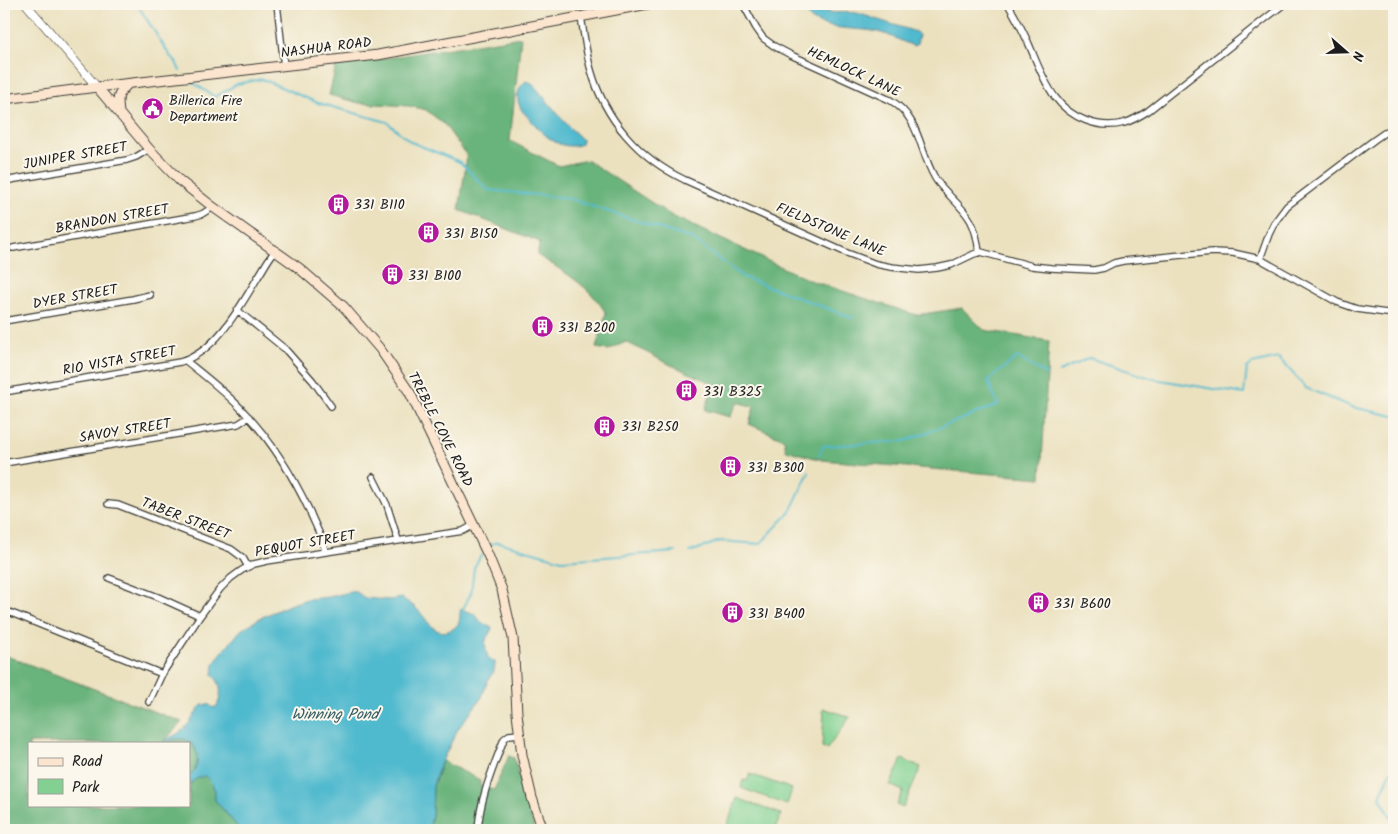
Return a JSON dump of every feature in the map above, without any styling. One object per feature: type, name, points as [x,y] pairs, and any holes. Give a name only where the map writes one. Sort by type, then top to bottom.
[{"type":"main road","name":"NASHUA ROAD","points":[[4,99],[378,55],[648,4]]},
{"type":"main road","points":[[119,114],[117,100],[119,94],[128,84]]},
{"type":"main road","name":"TREBLE COVE ROAD","points":[[97,87],[149,149],[180,181],[312,278],[344,307],[369,335],[396,371],[416,405],[498,577],[511,625],[519,734],[527,778],[543,830]]},
{"type":"street","name":"TREBLE COVE ROAD","points":[[26,4],[97,87]]},
{"type":"street","points":[[277,4],[284,66]]},
{"type":"street","name":"HEMLOCK LANE","points":[[743,4],[756,28],[774,46],[791,56],[899,105],[910,118],[936,180],[968,214],[975,230],[978,253]]},
{"type":"street","points":[[1008,4],[1027,40],[1045,81],[1059,102],[1078,118],[1095,124],[1107,125],[1124,123],[1148,111],[1284,4]]},
{"type":"street","name":"FIELDSTONE LANE","points":[[581,17],[591,69],[604,103],[616,124],[631,143],[665,170],[876,264],[924,270],[951,265],[978,253]]},
{"type":"street","points":[[1260,259],[1275,222],[1287,206],[1366,145],[1387,131],[1394,129]]},
{"type":"street","name":"JUNIPER STREET","points":[[4,181],[127,160],[149,149]]},
{"type":"street","name":"BRANDON STREET","points":[[13,248],[196,216],[214,207]]},
{"type":"street","name":"RIO VISTA STREET","points":[[4,392],[186,361],[198,355],[208,347],[237,310],[276,251]]},
{"type":"street","points":[[978,253],[990,254],[1032,266],[1094,270],[1122,260],[1212,252],[1233,253],[1260,259],[1337,302],[1357,309],[1394,314]]},
{"type":"street","name":"DYER STREET","points":[[4,321],[150,295]]},
{"type":"street","points":[[237,310],[285,349],[313,381],[331,406]]},
{"type":"street","points":[[186,361],[228,396],[249,417],[277,453],[298,487],[322,539],[325,552]]},
{"type":"street","name":"SAVOY STREET","points":[[4,463],[238,424],[249,417]]},
{"type":"street","points":[[373,477],[387,505],[398,540]]},
{"type":"street","name":"TABER STREET","points":[[108,504],[118,506],[231,549],[239,555],[248,567]]},
{"type":"street","name":"PEQUOT STREET","points":[[148,702],[162,674],[200,616],[226,583],[248,567],[260,562],[463,531],[474,526]]},
{"type":"street","points":[[109,578],[200,616]]},
{"type":"street","points":[[4,610],[162,674]]},
{"type":"street","points":[[478,830],[486,789],[504,739],[509,735],[519,734]]},
{"type":"green space","points":[[521,37],[510,141],[559,166],[587,160],[672,216],[809,280],[916,315],[962,308],[984,330],[1049,341],[1041,478],[822,460],[786,450],[784,439],[749,424],[754,407],[738,402],[730,417],[705,410],[714,384],[626,342],[608,350],[596,348],[606,313],[600,303],[584,287],[537,255],[540,242],[459,210],[467,156],[444,124],[426,110],[409,106],[359,103],[329,95],[336,66]]},
{"type":"green space","points":[[4,655],[182,722],[164,741],[184,739],[189,742],[28,742],[28,806],[190,806],[190,786],[194,780],[205,776],[211,782],[215,791],[215,800],[237,826],[238,830],[4,830]]},
{"type":"green space","points":[[823,708],[850,717],[827,749],[822,747]]},
{"type":"green space","points":[[190,743],[197,756],[196,767],[190,775]]},
{"type":"green space","points":[[509,756],[514,758],[535,830],[429,830],[432,815],[433,787],[442,761],[480,780],[480,786],[494,790]]},
{"type":"green space","points":[[902,759],[921,767],[903,808],[897,805],[903,791],[890,785]]},
{"type":"green space","points":[[750,774],[792,789],[787,805],[741,788],[743,780],[747,781]]},
{"type":"green space","points":[[737,798],[781,814],[775,830],[739,830],[727,826]]},
{"type":"water","points":[[807,7],[831,13],[857,13],[916,32],[919,35],[917,44],[914,46],[878,32],[827,26],[810,18],[805,11]]},
{"type":"water","points":[[526,81],[532,83],[569,127],[582,139],[580,145],[570,146],[555,142],[541,131],[523,112],[518,100],[518,92]]},
{"type":"water","name":"Winning Pond","points":[[355,591],[365,598],[389,600],[402,598],[416,608],[434,628],[443,632],[452,629],[458,624],[461,609],[475,614],[481,622],[492,628],[485,645],[488,658],[495,662],[494,671],[488,680],[482,697],[458,729],[442,761],[433,787],[432,815],[429,830],[238,830],[237,826],[215,800],[215,791],[211,782],[205,776],[196,779],[190,784],[190,775],[196,767],[197,761],[196,750],[193,745],[183,739],[163,741],[183,730],[202,705],[209,704],[213,708],[217,706],[220,690],[218,682],[213,675],[214,664],[241,630],[260,618],[289,605],[307,599],[329,597]]},
{"type":"waterway","points":[[137,4],[180,71]]},
{"type":"waterway","points":[[192,82],[215,97],[237,84],[262,79],[318,103],[387,122],[411,142],[460,162],[488,190],[567,198],[692,239],[743,277],[853,318]]},
{"type":"waterway","points":[[819,456],[823,446],[905,441],[998,405],[988,381],[1017,357],[1047,375]]},
{"type":"waterway","points":[[1060,372],[1089,358],[1154,379],[1244,394],[1247,368],[1252,364],[1279,358],[1306,388],[1352,407],[1394,416]]},
{"type":"waterway","points":[[690,552],[720,541],[760,544],[790,512],[809,472]]},
{"type":"waterway","points":[[491,544],[498,542],[562,560],[676,552]]},
{"type":"waterway","points":[[462,611],[471,593],[474,568],[481,555]]},
{"type":"waterway","points":[[1389,830],[1394,822],[1380,797],[1391,771]]},
{"type":"place","name":"Billerica Fire Department","points":[[153,108]]},
{"type":"place","name":"331 B110","points":[[338,204]]},
{"type":"place","name":"331 B150","points":[[428,233]]},
{"type":"place","name":"331 B100","points":[[392,275]]},
{"type":"place","name":"331 B200","points":[[542,327]]},
{"type":"place","name":"331 B325","points":[[687,391]]},
{"type":"place","name":"331 B250","points":[[605,426]]},
{"type":"place","name":"331 B300","points":[[731,467]]},
{"type":"place","name":"331 B600","points":[[1038,603]]},
{"type":"place","name":"331 B400","points":[[732,613]]}]
